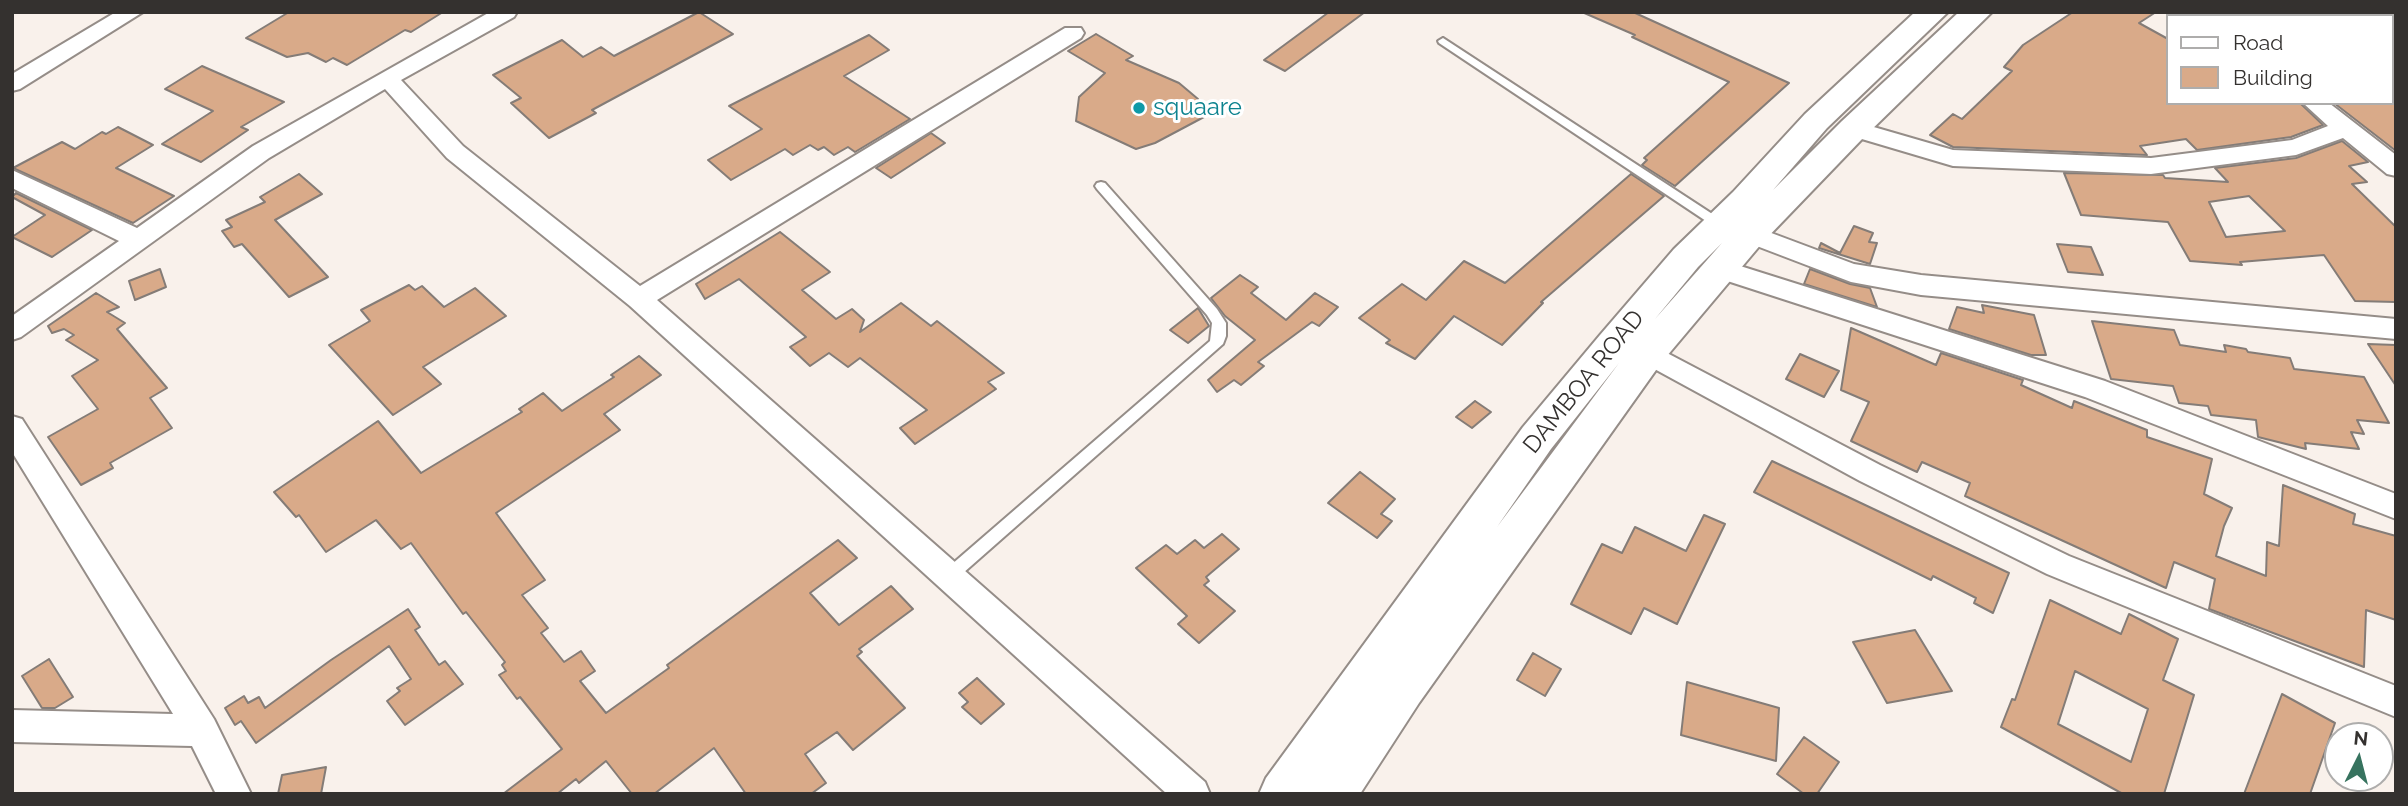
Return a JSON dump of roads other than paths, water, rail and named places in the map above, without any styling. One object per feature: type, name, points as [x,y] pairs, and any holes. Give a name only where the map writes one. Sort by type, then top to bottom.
[{"type":"main road","name":"DAMBOA ROAD","points":[[1333,794],[1403,688],[1647,353],[1718,268],[1745,200],[1816,121],[1933,12]]},
{"type":"main road","name":"DAMBOA ROAD","points":[[1283,794],[1537,438],[1686,258],[1734,229],[1853,129],[1978,12]]},
{"type":"street","points":[[12,84],[132,12]]},
{"type":"street","points":[[12,330],[261,152],[506,12]]},
{"type":"street","points":[[639,299],[1073,33]]},
{"type":"street","points":[[387,78],[455,152],[639,299],[1193,794]]},
{"type":"street","points":[[2316,105],[2396,168]]},
{"type":"street","points":[[1853,129],[1953,158],[2151,166],[2296,147],[2345,128]]},
{"type":"street","points":[[12,177],[139,240]]},
{"type":"street","points":[[1734,229],[1851,273],[1921,285],[2396,329]]},
{"type":"street","points":[[1718,268],[2095,389],[2396,506]]},
{"type":"street","points":[[1647,353],[1870,473],[2058,565],[2396,702]]},
{"type":"street","points":[[12,427],[202,730],[234,794]]},
{"type":"street","points":[[12,726],[202,730]]},
{"type":"lane","points":[[1443,41],[1734,229]]},
{"type":"lane","points":[[949,576],[1216,344],[1219,323],[1212,312],[1101,186]]},
{"type":"place","name":"squaare","points":[[1139,108]]}]
